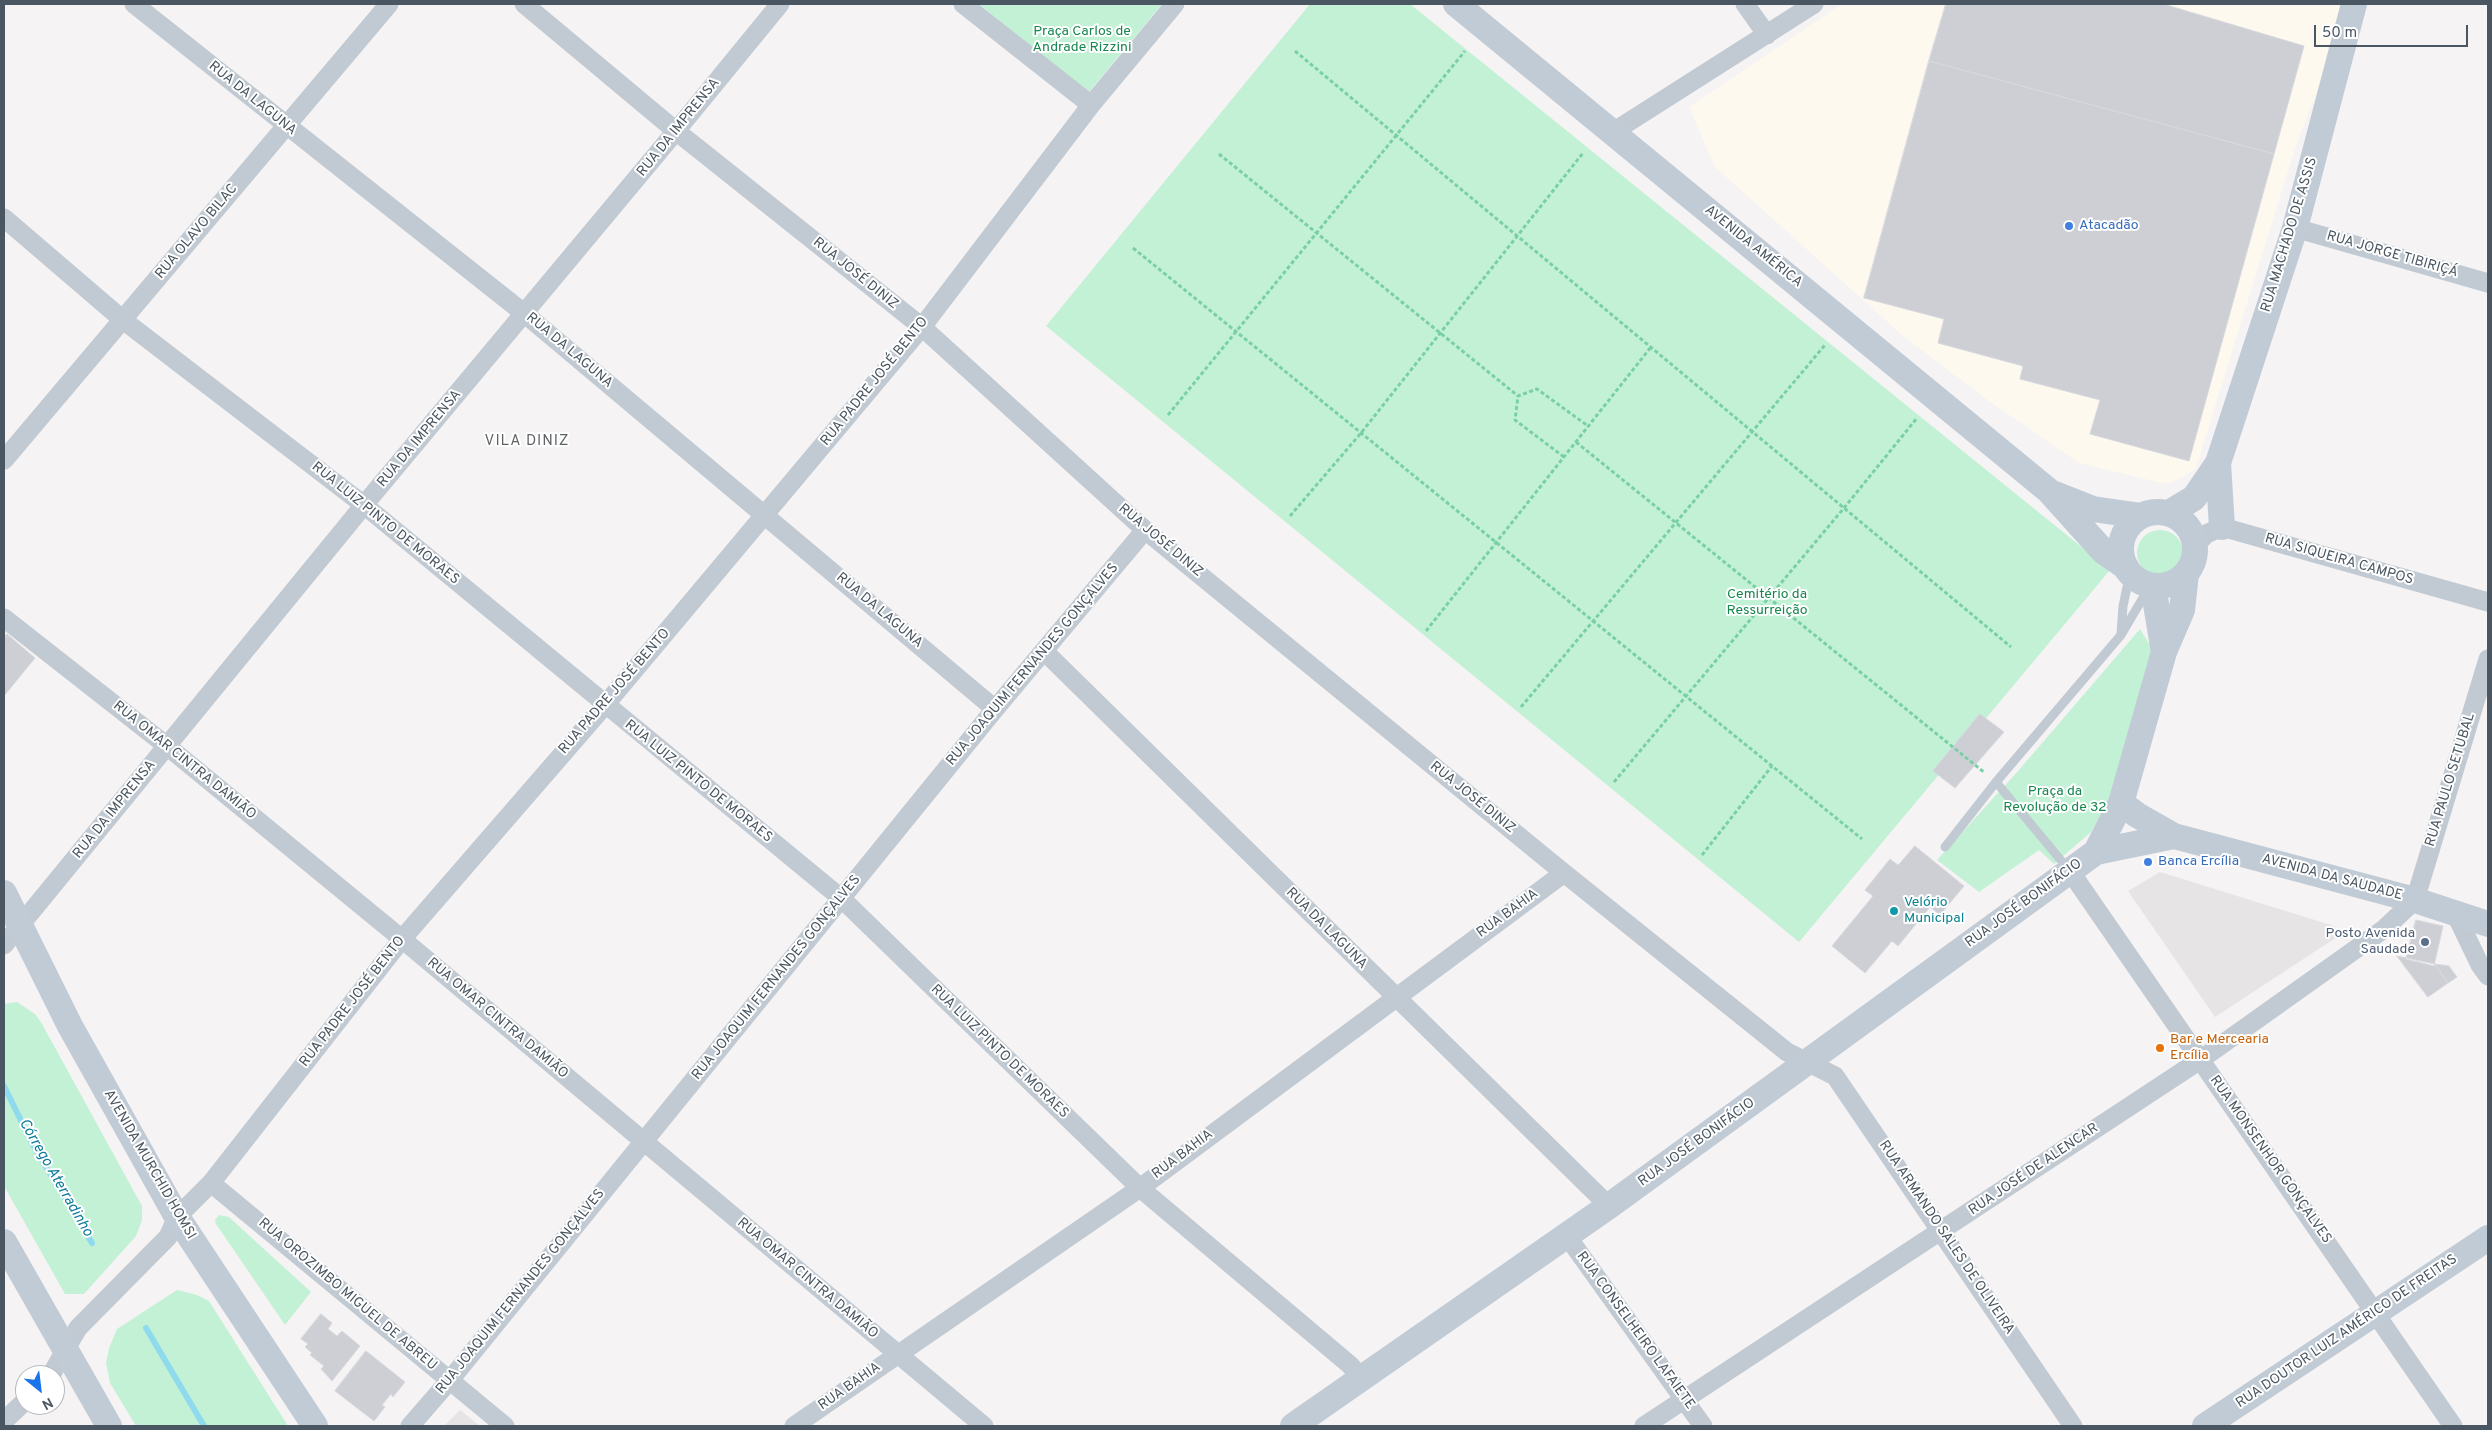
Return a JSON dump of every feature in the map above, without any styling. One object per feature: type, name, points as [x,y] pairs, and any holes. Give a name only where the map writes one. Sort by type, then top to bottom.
[{"type":"street","name":"RUA DA LAGUNA","points":[[134,4],[525,314],[995,709]]},
{"type":"street","name":"RUA OLAVO BILAC","points":[[4,460],[389,4]]},
{"type":"street","name":"RUA JOSÉ DINIZ","points":[[524,4],[676,132],[922,326],[1145,530],[1564,873],[1787,1052],[1808,1063]]},
{"type":"street","name":"RUA DA IMPRENSA","points":[[4,945],[364,505],[525,314],[780,4]]},
{"type":"street","points":[[963,4],[1092,105]]},
{"type":"street","name":"RUA PADRE JOSÉ BENTO","points":[[57,1365],[78,1328],[168,1238],[177,1217],[211,1183],[402,939],[605,705],[922,326],[1092,105],[1175,4]]},
{"type":"street","name":"AVENIDA AMÉRICA","points":[[1456,4],[2050,492],[2103,551],[2140,578]]},
{"type":"street","points":[[1745,4],[1767,35]]},
{"type":"street","points":[[1613,132],[1814,4]]},
{"type":"street","name":"RUA MACHADO DE ASSIS","points":[[2169,513],[2194,498],[2218,464],[2295,228],[2354,4]]},
{"type":"street","name":"RUA LUIZ PINTO DE MORAES","points":[[4,218],[122,320],[364,505],[841,898],[1140,1188],[1350,1365],[1362,1379]]},
{"type":"street","name":"RUA JORGE TIBIRIÇÁ","points":[[2295,228],[2488,283]]},
{"type":"street","name":"RUA MACHADO DE ASSIS","points":[[2218,464],[2222,527]]},
{"type":"street","name":"AVENIDA AMÉRICA","points":[[2050,492],[2093,509],[2140,516]]},
{"type":"street","points":[[2096,852],[2121,803],[2164,652],[2182,610],[2186,574],[2195,556],[2196,545],[2190,528],[2184,522],[2169,513],[2150,512],[2140,516],[2131,523],[2123,538],[2122,556],[2140,578],[2164,652]]},
{"type":"street","points":[[2196,545],[2206,534],[2222,527]]},
{"type":"street","name":"RUA SIQUEIRA CAMPOS","points":[[2222,527],[2488,602]]},
{"type":"street","name":"RUA JOAQUIM FERNANDES GONÇALVES","points":[[410,1426],[450,1380],[995,709],[1145,530]]},
{"type":"street","points":[[2140,578],[2170,584],[2186,574]]},
{"type":"street","name":"RUA OMAR CINTRA DAMIÃO","points":[[4,618],[167,746],[402,939],[896,1355],[984,1426]]},
{"type":"street","name":"RUA DA LAGUNA","points":[[1044,651],[1395,998],[1609,1206]]},
{"type":"street","name":"RUA PAULO SETUBAL","points":[[2415,900],[2488,659]]},
{"type":"street","name":"AVENIDA DA SAUDADE","points":[[2121,803],[2137,816],[2174,836],[2415,900],[2488,924]]},
{"type":"street","name":"AVENIDA DA SAUDADE","points":[[2096,852],[2174,836]]},
{"type":"street","name":"RUA JOSÉ BONIFÁCIO","points":[[1308,1422],[1362,1379],[1609,1206],[2096,852]]},
{"type":"street","name":"RUA MONSENHOR GONÇALVES","points":[[2070,871],[2453,1426]]},
{"type":"street","name":"RUA BAHIA","points":[[794,1426],[1140,1188],[1564,873]]},
{"type":"street","name":"AVENIDA MURCHID HOMSI","points":[[4,893],[70,1026],[177,1217],[315,1426]]},
{"type":"street","name":"RUA JOSÉ DE ALENCAR","points":[[1644,1426],[2200,1060],[2384,929],[2415,900]]},
{"type":"street","points":[[2455,913],[2480,965],[2488,976]]},
{"type":"street","name":"RUA ARMANDO SALES DE OLIVEIRA","points":[[1808,1063],[1835,1076],[2073,1426]]},
{"type":"street","name":"RUA OROZIMBO MIGUEL DE ABREU","points":[[211,1183],[505,1426]]},
{"type":"street","name":"RUA CONSELHEIRO LAFAIETE","points":[[1567,1236],[1703,1426]]},
{"type":"street","name":"RUA DOUTOR LUIZ AMÉRICO DE FREITAS","points":[[2205,1426],[2488,1238]]},
{"type":"street","points":[[4,1242],[64,1351],[109,1426]]},
{"type":"street","points":[[4,1421],[15,1411]]},
{"type":"lane","points":[[2121,635],[2123,606],[2140,578]]},
{"type":"lane","points":[[1945,847],[1996,782],[2121,635],[2140,578]]},
{"type":"lane","points":[[1996,782],[2070,871]]},
{"type":"path","points":[[1295,51],[2011,647]]},
{"type":"path","points":[[1168,415],[1465,51]]},
{"type":"path","points":[[1290,516],[1361,433],[1583,153]]},
{"type":"path","points":[[1219,154],[1518,396]]},
{"type":"path","points":[[1133,248],[1862,839]]},
{"type":"path","points":[[1520,707],[1825,345]]},
{"type":"path","points":[[1426,631],[1651,347]]},
{"type":"path","points":[[1518,396],[1537,389],[1588,426]]},
{"type":"path","points":[[1518,396],[1515,420],[1564,458]]},
{"type":"path","points":[[1614,782],[1917,418]]},
{"type":"path","points":[[1576,442],[1996,782]]},
{"type":"path","points":[[1702,855],[1772,766]]},
{"type":"shaded area","points":[[1842,4],[2344,4],[2332,53],[2296,145],[2196,468],[2183,477],[2166,484],[2079,463],[1989,401],[1902,335],[1714,166],[1689,107]]},
{"type":"shaded area","points":[[2160,872],[2334,926],[2340,935],[2215,1017],[2128,891]]},
{"type":"shaded area","points":[[460,1410],[480,1426],[444,1426]]},
{"type":"green space","name":"Praça Carlos de Andrade Rizzini","points":[[979,4],[1162,4],[1088,93]]},
{"type":"green space","name":"Cemitério da Ressurreição","points":[[1310,4],[1410,4],[2110,570],[1799,942],[1046,326]]},
{"type":"green space","points":[[2156,530],[2164,530],[2173,534],[2179,540],[2183,553],[2179,566],[2173,572],[2164,576],[2156,576],[2147,572],[2141,566],[2137,557],[2137,549],[2141,540],[2147,534]]},
{"type":"green space","name":"Praça da Revolução de 32","points":[[2140,629],[2153,650],[2115,788],[2091,832],[2054,864],[2039,850],[1979,892],[1937,860],[2019,770]]},
{"type":"green space","points":[[17,1002],[35,1014],[42,1024],[142,1206],[142,1220],[136,1236],[84,1294],[65,1294],[4,1186],[4,1004]]},
{"type":"green space","points":[[219,1215],[229,1217],[311,1292],[285,1325],[216,1224],[215,1220]]},
{"type":"green space","points":[[177,1290],[197,1295],[209,1301],[288,1426],[136,1426],[110,1383],[106,1363],[109,1348],[117,1329]]},
{"type":"building","points":[[1946,4],[2163,4],[2304,46],[2274,154],[1929,61]]},
{"type":"building","name":"Atacadão","points":[[1929,61],[2274,154],[2189,461],[2090,434],[2100,400],[2020,379],[2023,366],[1938,343],[1944,319],[1864,298]]},
{"type":"building","points":[[7,634],[35,658],[4,696],[4,638]]},
{"type":"building","points":[[1980,714],[2004,732],[1955,788],[1933,771]]},
{"type":"building","name":"Velório Municipal","points":[[1915,846],[1964,886],[1940,915],[1930,907],[1898,946],[1892,941],[1865,973],[1832,946],[1873,896],[1865,890],[1890,859],[1898,865]]},
{"type":"building","name":"Posto Avenida Saudade","points":[[2416,920],[2443,926],[2434,966],[2406,959]]},
{"type":"building","points":[[2397,956],[2435,964],[2448,983],[2428,997]]},
{"type":"building","points":[[2435,964],[2449,966],[2457,977],[2448,983]]},
{"type":"building","points":[[321,1314],[332,1323],[328,1329],[337,1336],[342,1331],[360,1346],[332,1381],[321,1369],[324,1366],[310,1355],[312,1353],[305,1347],[308,1344],[301,1339]]},
{"type":"building","points":[[366,1351],[405,1382],[393,1397],[391,1394],[382,1405],[385,1407],[374,1421],[335,1391]]},
{"type":"waterway","name":"Córrego Aterradinho","points":[[4,1086],[33,1145],[92,1243]]},
{"type":"waterway","name":"Córrego Aterradinho","points":[[146,1328],[204,1426]]},
{"type":"place","name":"Atacadão","points":[[2069,226]]},
{"type":"place","name":"Banca Ercília","points":[[2148,862]]},
{"type":"place","name":"Velório Municipal","points":[[1894,911]]},
{"type":"place","name":"Posto Avenida Saudade","points":[[2425,942]]},
{"type":"place","name":"Bar e Mercearia Ercília","points":[[2160,1048]]},
{"type":"district","name":"VILA DINIZ","points":[[527,442]]}]
